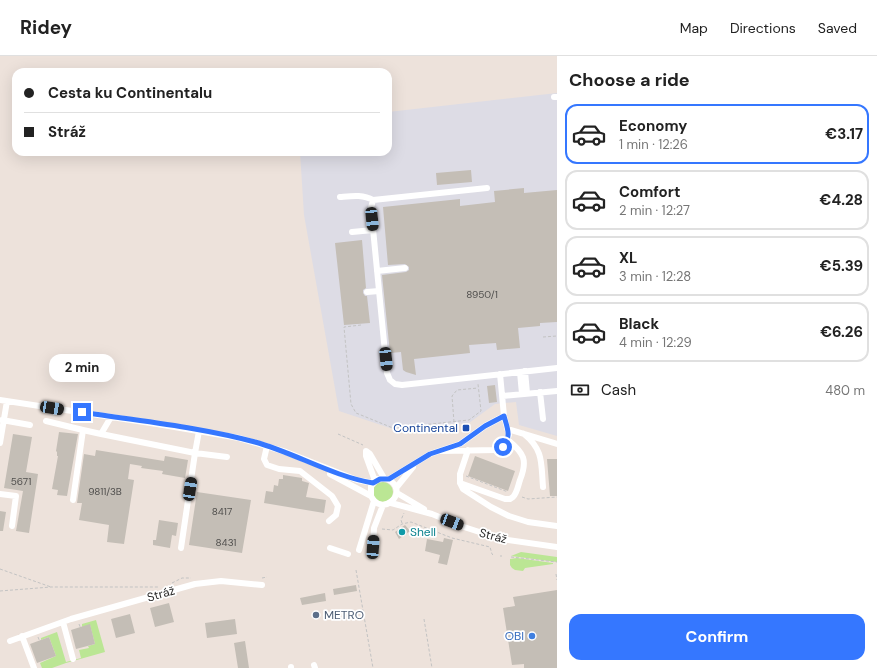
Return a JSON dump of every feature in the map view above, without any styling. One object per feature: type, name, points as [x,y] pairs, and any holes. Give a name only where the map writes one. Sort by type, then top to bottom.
[{"type":"street","points":[[340,198],[360,196],[368,197],[373,200],[487,188]]},
{"type":"street","points":[[373,200],[371,208],[373,230],[390,380],[395,384],[402,385],[557,368]]},
{"type":"street","points":[[352,232],[373,230]]},
{"type":"street","points":[[377,272],[405,268]]},
{"type":"street","points":[[367,292],[379,291]]},
{"type":"street","points":[[523,371],[524,394]]},
{"type":"street","points":[[442,451],[491,450],[501,449],[505,445],[508,440],[508,429],[504,416],[500,374]]},
{"type":"street","points":[[503,396],[557,391]]},
{"type":"street","points":[[540,392],[543,419]]},
{"type":"street","points":[[0,400],[239,438],[286,452],[357,480],[374,482],[386,479],[430,454],[460,444],[485,426],[504,416]]},
{"type":"street","points":[[0,443],[2,420],[7,401]]},
{"type":"street","points":[[101,434],[111,417]]},
{"type":"street","points":[[2,420],[30,425]]},
{"type":"street","points":[[46,421],[82,430],[195,453],[226,457]]},
{"type":"street","points":[[508,429],[557,444]]},
{"type":"street","points":[[72,500],[82,430]]},
{"type":"street","points":[[181,548],[199,431]]},
{"type":"street","points":[[524,434],[532,440],[539,452],[543,487]]},
{"type":"street","points":[[460,483],[505,499],[510,499],[513,497],[522,474],[524,462],[520,451],[508,440]]},
{"type":"street","points":[[267,446],[264,459],[267,465],[279,469],[300,471],[332,496],[338,506],[336,515],[329,521]]},
{"type":"street","points":[[468,450],[460,474],[460,483],[463,489],[509,516],[528,522],[557,526]]},
{"type":"street","points":[[359,550],[366,530],[372,498],[370,489],[374,482],[366,452]]},
{"type":"street","name":"Stráž","points":[[366,452],[370,454],[386,479],[394,483],[396,490],[432,514]]},
{"type":"street","points":[[308,461],[383,505],[374,528],[373,547]]},
{"type":"street","points":[[391,503],[394,499],[396,490],[416,462]]},
{"type":"street","points":[[0,494],[16,496],[12,526]]},
{"type":"street","name":"Stráž","points":[[383,505],[391,503],[432,514],[464,527],[501,539],[557,547]]},
{"type":"street","points":[[330,548],[348,554]]},
{"type":"street","name":"Stráž","points":[[10,641],[63,622],[204,582],[261,581]]},
{"type":"street","points":[[63,622],[73,659]]},
{"type":"street","points":[[22,636],[34,668]]},
{"type":"path","points":[[361,325],[344,327],[351,404],[356,413],[393,428],[469,420],[481,412],[478,382]]},
{"type":"path","points":[[543,337],[557,336]]},
{"type":"path","points":[[454,422],[452,396],[457,390],[478,388]]},
{"type":"path","points":[[338,434],[362,444],[366,452]]},
{"type":"path","points":[[464,475],[508,492]]},
{"type":"path","points":[[524,498],[557,497]]},
{"type":"path","points":[[402,524],[401,520],[406,511]]},
{"type":"path","points":[[377,528],[393,530],[402,524],[408,522],[414,523],[452,538],[490,548],[493,554]]},
{"type":"path","points":[[511,557],[557,562]]},
{"type":"path","points":[[555,562],[555,567]]},
{"type":"path","points":[[0,569],[51,587]]},
{"type":"path","points":[[356,570],[373,668]]},
{"type":"path","points":[[556,574],[557,579]]},
{"type":"path","points":[[261,581],[266,577]]},
{"type":"path","points":[[170,584],[182,578],[197,578]]},
{"type":"path","points":[[0,591],[51,587],[164,587]]},
{"type":"path","points":[[424,619],[432,668]]},
{"type":"path","points":[[78,621],[81,629]]},
{"type":"path","points":[[37,634],[40,642]]},
{"type":"shaded area","points":[[557,93],[557,436],[519,425],[516,402],[495,404],[469,423],[393,429],[339,411],[304,215],[300,156],[392,156],[392,112]]},
{"type":"green space","points":[[383,482],[390,485],[393,492],[390,499],[383,502],[376,499],[373,492],[376,485]]},
{"type":"green space","points":[[521,552],[557,557],[557,562],[511,556]]},
{"type":"green space","points":[[517,558],[553,564],[525,568],[523,571],[515,570],[510,565],[510,559]]},
{"type":"green space","points":[[96,620],[105,652],[52,668],[42,668],[40,663],[56,656],[49,637],[41,640],[41,638],[57,632],[66,662],[81,658],[79,650],[89,648],[88,646],[95,644],[90,625],[82,627],[82,624]]},
{"type":"building","points":[[471,170],[472,182],[437,185],[436,173]]},
{"type":"building","points":[[524,188],[524,193],[557,190],[557,322],[540,323],[540,326],[518,328],[520,348],[497,350],[496,343],[469,345],[470,353],[414,359],[416,375],[406,372],[403,370],[401,352],[390,353],[382,275],[406,272],[409,270],[409,267],[405,264],[388,265],[383,207],[460,199],[460,206],[495,202],[494,191]]},
{"type":"building","points":[[362,240],[366,288],[363,290],[363,293],[367,296],[370,323],[344,325],[335,243]]},
{"type":"building","points":[[495,385],[497,402],[489,403],[487,386]]},
{"type":"building","points":[[59,432],[78,434],[67,496],[57,495],[58,490],[52,489],[58,456],[56,451]]},
{"type":"building","points":[[13,434],[32,437],[26,472],[38,474],[29,533],[16,531],[23,491],[4,488]]},
{"type":"building","points":[[96,450],[164,461],[165,456],[188,460],[185,478],[162,474],[163,471],[141,468],[142,466],[130,464],[128,479],[134,480],[124,544],[107,542],[109,525],[79,520],[82,503],[77,503],[84,454],[95,456]]},
{"type":"building","points":[[475,456],[515,471],[508,491],[468,476]]},
{"type":"building","points":[[547,459],[557,459],[557,496],[550,496]]},
{"type":"building","points":[[283,475],[302,478],[302,481],[309,483],[306,497],[326,500],[324,513],[264,503],[266,491],[273,492],[274,485],[278,486],[279,479],[283,479]]},
{"type":"building","points":[[197,492],[251,500],[242,553],[189,545]]},
{"type":"building","points":[[0,511],[6,512],[3,531],[0,531]]},
{"type":"building","points":[[159,520],[178,523],[176,536],[172,535],[170,548],[153,545],[153,540],[156,540]]},
{"type":"building","name":"Shell","points":[[405,525],[410,531],[399,539],[395,532]]},
{"type":"building","points":[[444,538],[453,540],[447,565],[438,563],[440,555],[425,551],[427,539],[443,542]]},
{"type":"building","points":[[356,585],[357,591],[334,595],[333,589]]},
{"type":"building","name":"OBI","points":[[557,590],[557,668],[524,668],[524,664],[512,665],[503,608],[515,606],[513,597]]},
{"type":"building","points":[[325,593],[326,601],[302,605],[300,598]]},
{"type":"building","points":[[169,603],[174,622],[155,627],[150,608]]},
{"type":"building","points":[[130,614],[135,633],[116,638],[111,619]]},
{"type":"building","points":[[235,619],[237,634],[207,638],[205,623]]},
{"type":"building","points":[[90,624],[95,644],[76,649],[71,630]]},
{"type":"building","points":[[49,637],[56,656],[37,663],[30,644]]},
{"type":"building","points":[[245,641],[249,668],[238,668],[234,643]]},
{"type":"place","name":"Continental","points":[[466,428]]},
{"type":"place","name":"Shell","points":[[402,532]]},
{"type":"place","name":"METRO","points":[[316,615]]},
{"type":"place","name":"OBI","points":[[532,636]]},
{"type":"route","points":[[82,412],[256,442],[297,456],[357,480],[373,483],[384,478],[389,479],[430,454],[460,444],[485,426],[504,416],[509,435],[508,440],[503,447]]}]
